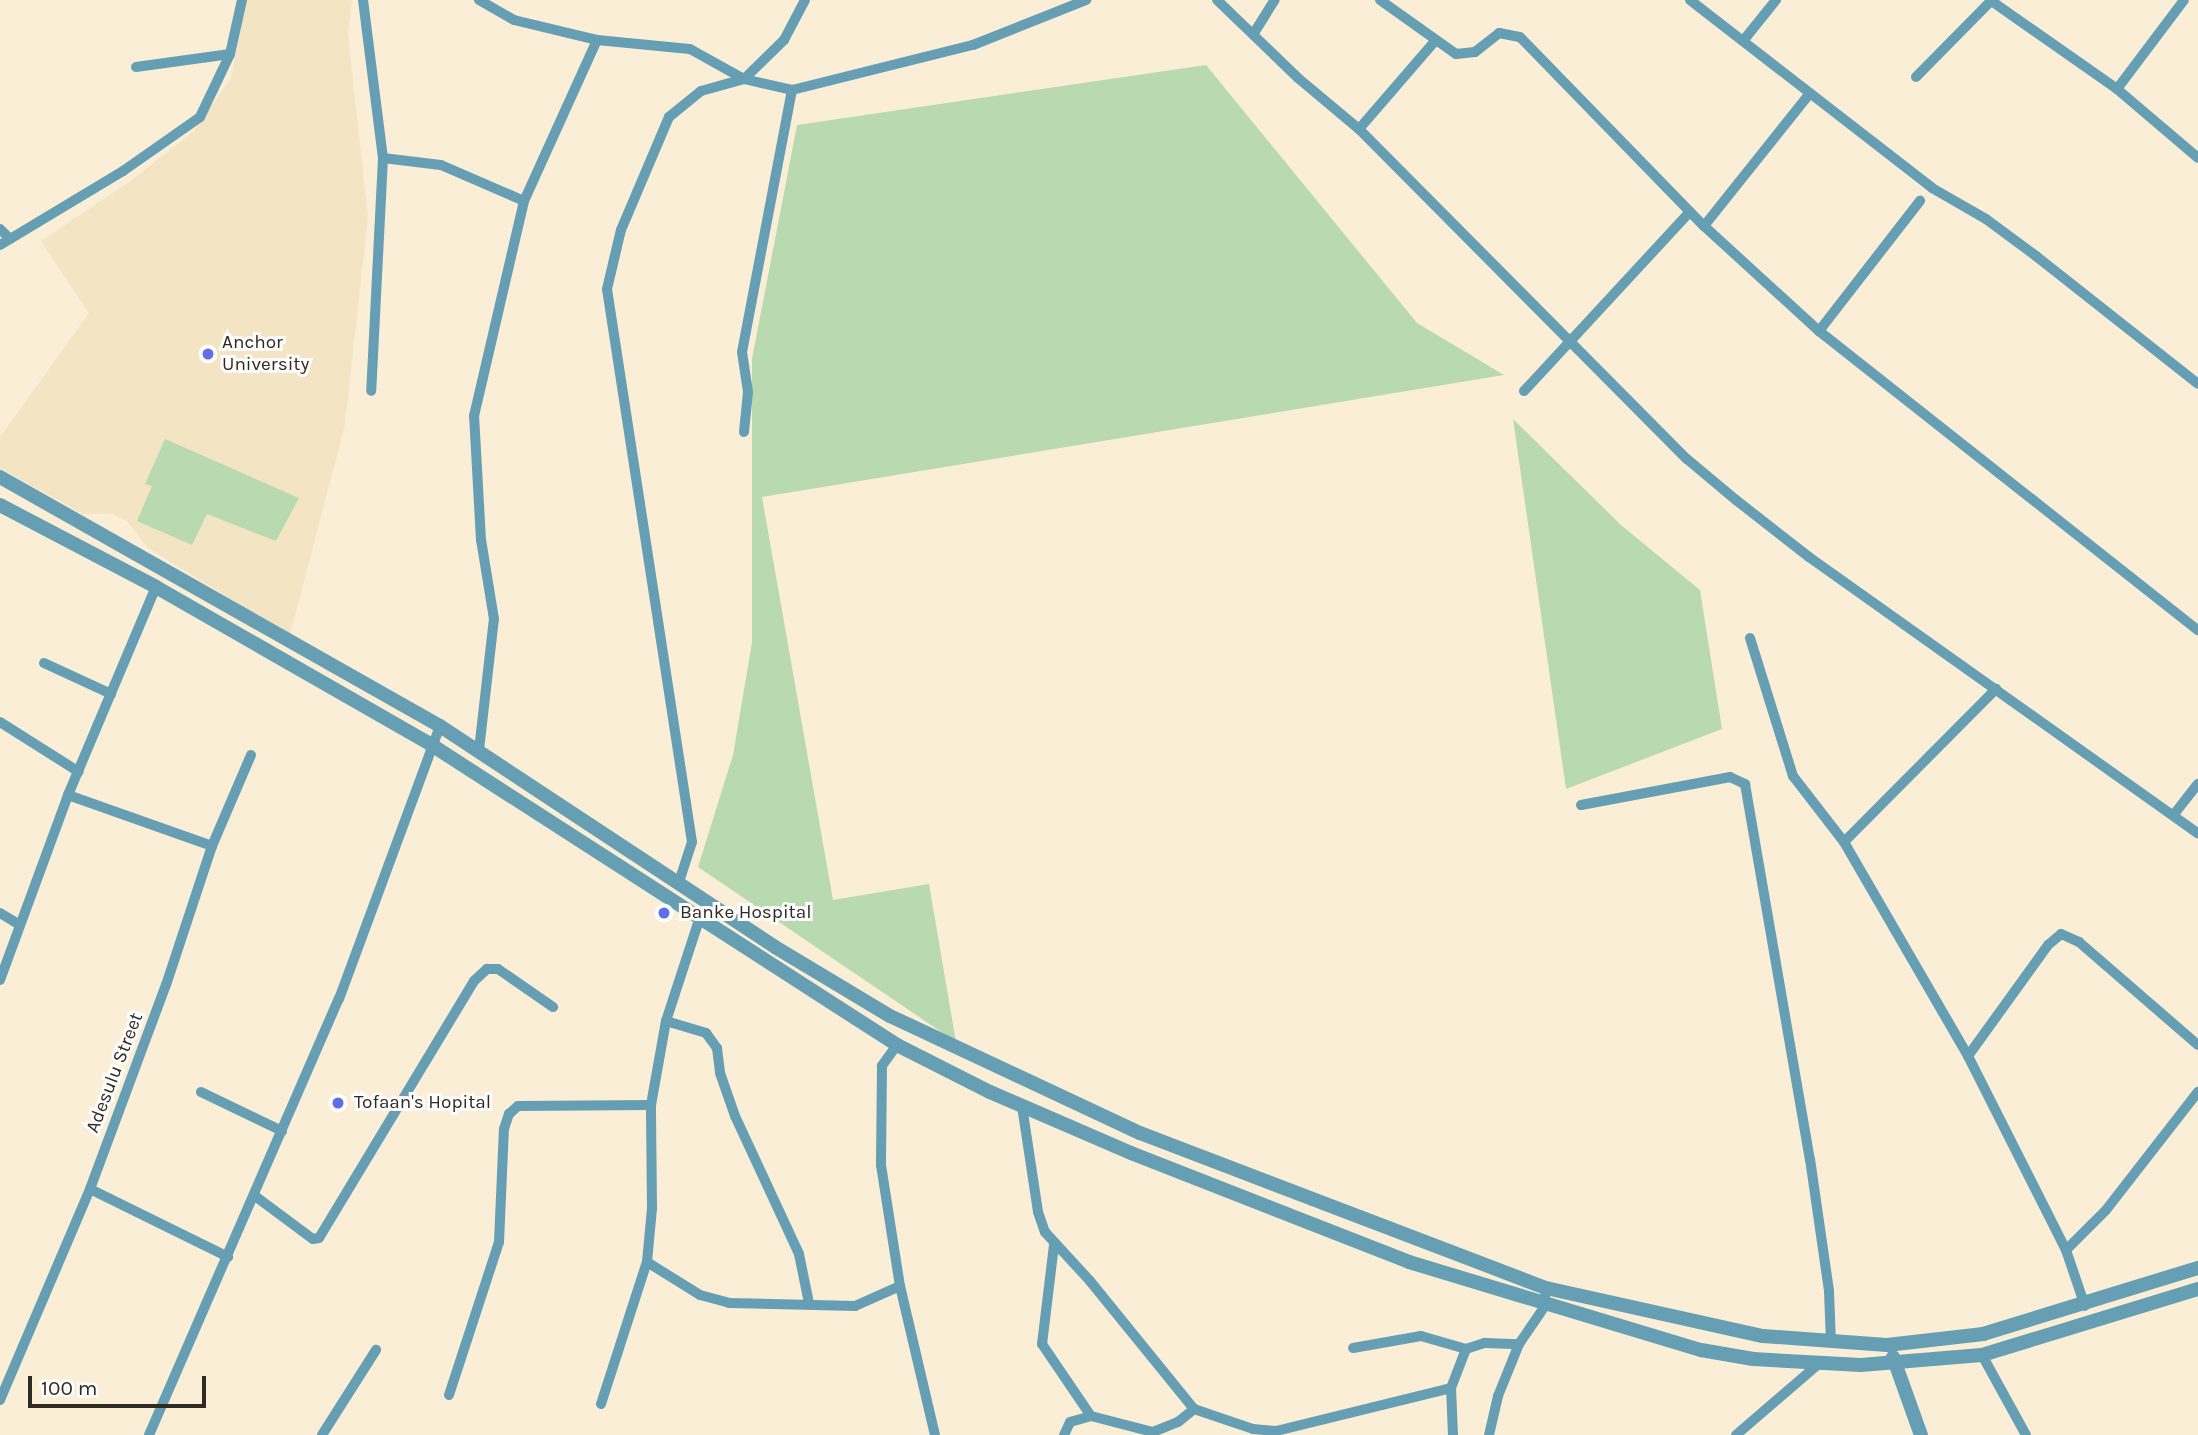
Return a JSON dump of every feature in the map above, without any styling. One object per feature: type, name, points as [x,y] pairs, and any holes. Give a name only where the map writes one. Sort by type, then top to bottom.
[{"type":"street","points":[[0,229],[5,242],[193,124],[206,108],[230,54],[242,0]]},
{"type":"street","points":[[363,0],[383,158],[370,391]]},
{"type":"street","points":[[479,0],[514,20],[597,40],[652,42],[690,49],[744,79],[792,90],[973,45],[1086,0]]},
{"type":"street","points":[[679,882],[692,842],[680,791],[671,689],[607,308],[607,289],[621,230],[669,117],[701,91],[744,79],[784,40],[804,0]]},
{"type":"street","points":[[1217,0],[1298,78],[1359,129],[1687,459],[1736,500],[1996,689],[2175,813],[2198,833]]},
{"type":"street","points":[[1254,33],[1275,0]]},
{"type":"street","points":[[1380,0],[1447,52],[1464,55],[1499,33],[1520,37],[1704,226],[1819,331],[2198,630]]},
{"type":"street","points":[[1690,0],[1932,188],[1986,219],[2036,256],[2198,384]]},
{"type":"street","points":[[1743,41],[1776,0]]},
{"type":"street","points":[[1916,77],[1991,0],[2117,89],[2198,158]]},
{"type":"street","points":[[2117,89],[2184,0]]},
{"type":"street","points":[[479,750],[494,619],[481,540],[474,416],[524,201],[597,40]]},
{"type":"street","points":[[1359,129],[1434,42]]},
{"type":"street","points":[[136,67],[230,54]]},
{"type":"street","points":[[744,432],[748,392],[742,352],[792,90]]},
{"type":"street","points":[[1704,226],[1810,93]]},
{"type":"street","points":[[383,158],[441,165],[524,201]]},
{"type":"street","points":[[1819,331],[1920,201]]},
{"type":"street","points":[[1524,391],[1690,212]]},
{"type":"street","points":[[0,477],[440,726],[890,1016],[998,1070],[1140,1133],[1546,1288],[1719,1328],[1831,1342],[1887,1345],[1983,1334],[2085,1306],[2198,1268]]},
{"type":"street","points":[[0,505],[156,587],[429,744],[897,1045],[1022,1106],[1409,1262],[1545,1306],[1701,1350],[1821,1362],[1898,1365],[1982,1355],[2198,1289]]},
{"type":"street","points":[[0,980],[68,795],[156,587]]},
{"type":"street","points":[[1750,638],[1793,776],[1844,842],[1968,1056],[2066,1250],[2085,1306]]},
{"type":"street","points":[[44,663],[111,694]]},
{"type":"street","points":[[1844,842],[1996,689]]},
{"type":"street","points":[[0,722],[79,772]]},
{"type":"street","points":[[149,1435],[344,986],[429,744],[440,726]]},
{"type":"street","name":"Adesulu Street","points":[[0,1400],[90,1189],[166,985],[212,846],[251,755]]},
{"type":"street","points":[[1581,804],[1730,778],[1745,784],[1810,1159],[1829,1291],[1831,1342]]},
{"type":"street","points":[[2175,813],[2198,784]]},
{"type":"street","points":[[68,795],[212,846]]},
{"type":"street","points":[[0,913],[20,925]]},
{"type":"street","points":[[601,1404],[647,1262],[652,1208],[651,1105],[666,1021],[700,917]]},
{"type":"street","points":[[1968,1056],[2053,938],[2062,934],[2078,942],[2198,1045]]},
{"type":"street","points":[[254,1196],[313,1239],[319,1238],[474,981],[488,969],[498,969],[553,1007]]},
{"type":"street","points":[[666,1021],[706,1033],[717,1048],[720,1073],[735,1116],[799,1254],[809,1303]]},
{"type":"street","points":[[897,1045],[882,1066],[881,1165],[900,1286],[935,1435]]},
{"type":"street","points":[[201,1092],[282,1131]]},
{"type":"street","points":[[2066,1250],[2106,1210],[2198,1092]]},
{"type":"street","points":[[449,1395],[499,1242],[504,1129],[509,1114],[518,1106],[651,1105]]},
{"type":"street","points":[[1022,1106],[1038,1212],[1054,1245],[1090,1281],[1194,1409],[1252,1429],[1306,1430],[1451,1388]]},
{"type":"street","points":[[90,1189],[228,1256]]},
{"type":"street","points":[[1054,1245],[1042,1344],[1091,1416]]},
{"type":"street","points":[[647,1262],[700,1295],[729,1303],[855,1306],[900,1286]]},
{"type":"street","points":[[1489,1435],[1497,1396],[1519,1344],[1545,1306],[1546,1288]]},
{"type":"street","points":[[1353,1348],[1421,1336],[1466,1349],[1485,1343],[1519,1344]]},
{"type":"street","points":[[1887,1345],[1898,1365],[1922,1435]]},
{"type":"street","points":[[1453,1435],[1451,1388],[1466,1349]]},
{"type":"street","points":[[322,1435],[376,1350]]},
{"type":"street","points":[[1982,1355],[2026,1435]]},
{"type":"street","points":[[1736,1435],[1821,1362]]},
{"type":"street","points":[[1064,1435],[1070,1422],[1091,1416],[1153,1432],[1178,1422],[1194,1409]]},
{"type":"shaded area","name":"Anchor University","points":[[246,0],[352,0],[348,34],[368,218],[345,425],[290,635],[148,548],[127,521],[112,514],[83,514],[0,468],[0,437],[89,313],[41,241],[129,182],[194,131],[231,78]]},
{"type":"green space","points":[[1206,65],[1417,323],[1504,375],[762,497],[833,900],[929,884],[956,1042],[698,867],[733,755],[752,642],[752,359],[797,125]]},
{"type":"green space","points":[[1513,419],[1621,525],[1700,590],[1722,729],[1566,789]]},
{"type":"green space","points":[[165,439],[299,498],[276,541],[207,514],[192,545],[137,521],[152,486],[145,484]]},
{"type":"place","name":"Anchor University","points":[[208,354]]},
{"type":"place","name":"Banke Hospital","points":[[664,913]]},
{"type":"place","name":"Tofaan's Hopital","points":[[338,1103]]}]
